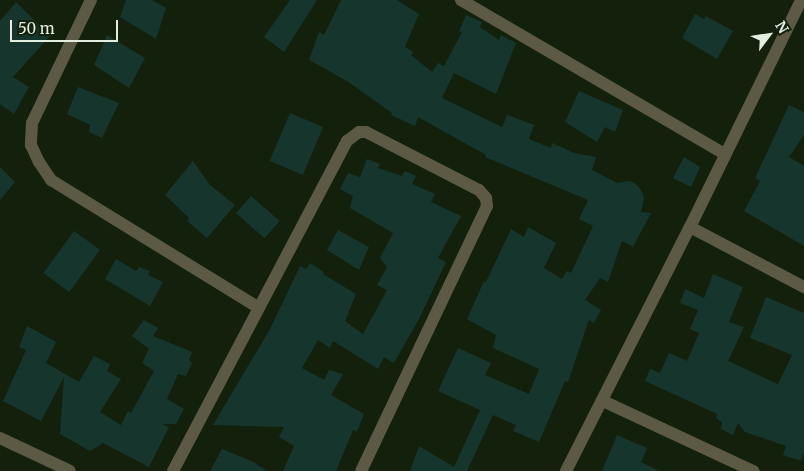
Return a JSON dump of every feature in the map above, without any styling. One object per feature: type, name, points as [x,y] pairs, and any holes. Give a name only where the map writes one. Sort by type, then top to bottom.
[{"type":"street","points":[[91,0],[32,123],[31,145],[39,162],[51,180],[259,308]]},
{"type":"street","points":[[461,0],[725,154]]},
{"type":"street","points":[[566,471],[690,227],[801,0]]},
{"type":"street","points":[[173,471],[347,141],[359,132],[366,132],[479,190],[486,198],[487,206],[484,216],[361,471]]},
{"type":"street","points":[[690,227],[804,287]]},
{"type":"street","points":[[603,401],[753,471]]},
{"type":"street","points":[[2,442],[70,471]]},
{"type":"building","points":[[126,0],[152,0],[166,8],[156,39],[120,17]]},
{"type":"building","points":[[290,0],[317,0],[284,52],[264,37]]},
{"type":"building","points":[[341,0],[397,0],[419,14],[405,47],[413,52],[411,55],[432,72],[438,63],[444,66],[462,32],[459,31],[466,15],[482,22],[480,27],[499,40],[501,35],[516,43],[496,94],[454,73],[442,98],[502,127],[507,115],[534,125],[529,139],[551,148],[552,143],[574,153],[596,157],[592,170],[617,183],[629,181],[635,183],[641,190],[644,198],[641,212],[651,213],[633,247],[622,241],[608,282],[600,278],[585,300],[601,310],[594,323],[589,320],[568,382],[565,381],[539,442],[513,431],[516,425],[493,415],[467,471],[410,471],[419,446],[454,467],[480,410],[438,391],[458,348],[491,363],[485,375],[529,394],[539,369],[493,348],[496,335],[467,319],[511,229],[524,237],[528,227],[556,243],[544,268],[562,279],[567,271],[571,273],[593,226],[579,219],[588,200],[485,157],[486,155],[418,117],[415,126],[391,115],[392,113],[347,81],[309,60],[319,32],[324,35]]},
{"type":"building","points":[[16,2],[50,36],[13,77],[29,87],[14,114],[0,104],[0,21]]},
{"type":"building","points":[[695,14],[704,19],[706,16],[733,31],[717,59],[682,38]]},
{"type":"building","points":[[107,35],[145,58],[129,88],[94,65]]},
{"type":"building","points":[[78,87],[119,103],[102,138],[89,132],[90,125],[67,114]]},
{"type":"building","points":[[579,91],[623,110],[615,132],[605,127],[597,142],[565,122]]},
{"type":"building","points":[[789,105],[804,112],[804,135],[789,157],[804,166],[804,246],[744,211],[760,181],[755,178]]},
{"type":"building","points":[[290,113],[323,127],[303,175],[270,161]]},
{"type":"building","points":[[684,157],[700,167],[691,187],[673,178]]},
{"type":"building","points":[[367,159],[380,164],[378,168],[402,176],[405,171],[416,176],[412,184],[435,194],[431,202],[461,216],[438,258],[446,262],[420,317],[394,363],[384,357],[378,369],[333,341],[330,348],[318,340],[302,368],[324,380],[329,370],[343,374],[331,395],[364,414],[357,432],[353,430],[336,471],[283,471],[294,446],[279,437],[284,427],[213,425],[270,329],[300,266],[306,269],[310,263],[324,272],[323,274],[356,294],[345,321],[363,334],[387,290],[377,285],[387,267],[380,258],[393,233],[350,208],[353,196],[340,189],[348,173],[360,177]]},
{"type":"building","points":[[193,161],[210,185],[235,205],[207,238],[187,221],[189,218],[165,195]]},
{"type":"building","points":[[0,167],[15,182],[0,200]]},
{"type":"building","points":[[251,196],[280,221],[265,238],[236,213]]},
{"type":"building","points":[[338,230],[369,247],[359,270],[327,250]]},
{"type":"building","points":[[74,231],[100,250],[69,292],[43,273]]},
{"type":"building","points":[[116,259],[136,271],[139,267],[150,271],[148,275],[163,282],[150,306],[105,279]]},
{"type":"building","points":[[713,274],[743,287],[729,322],[744,327],[728,361],[778,384],[792,355],[750,338],[766,297],[804,313],[804,452],[801,461],[783,455],[786,446],[745,432],[738,423],[733,435],[721,429],[722,422],[716,418],[717,414],[645,381],[650,369],[660,373],[669,353],[687,361],[699,333],[690,329],[698,310],[680,303],[685,289],[704,298]]},
{"type":"building","points":[[144,320],[158,328],[153,336],[192,352],[189,360],[192,363],[186,376],[178,374],[167,399],[184,409],[176,424],[162,424],[169,427],[149,467],[103,443],[90,451],[60,434],[64,377],[41,421],[3,401],[26,350],[19,347],[27,326],[56,342],[46,363],[79,382],[94,356],[110,364],[107,371],[121,379],[100,412],[121,425],[128,411],[131,413],[154,371],[142,363],[149,349],[132,336]]},
{"type":"building","points":[[617,435],[647,448],[641,462],[659,471],[602,471]]},
{"type":"building","points":[[222,449],[254,462],[267,471],[210,471]]}]
